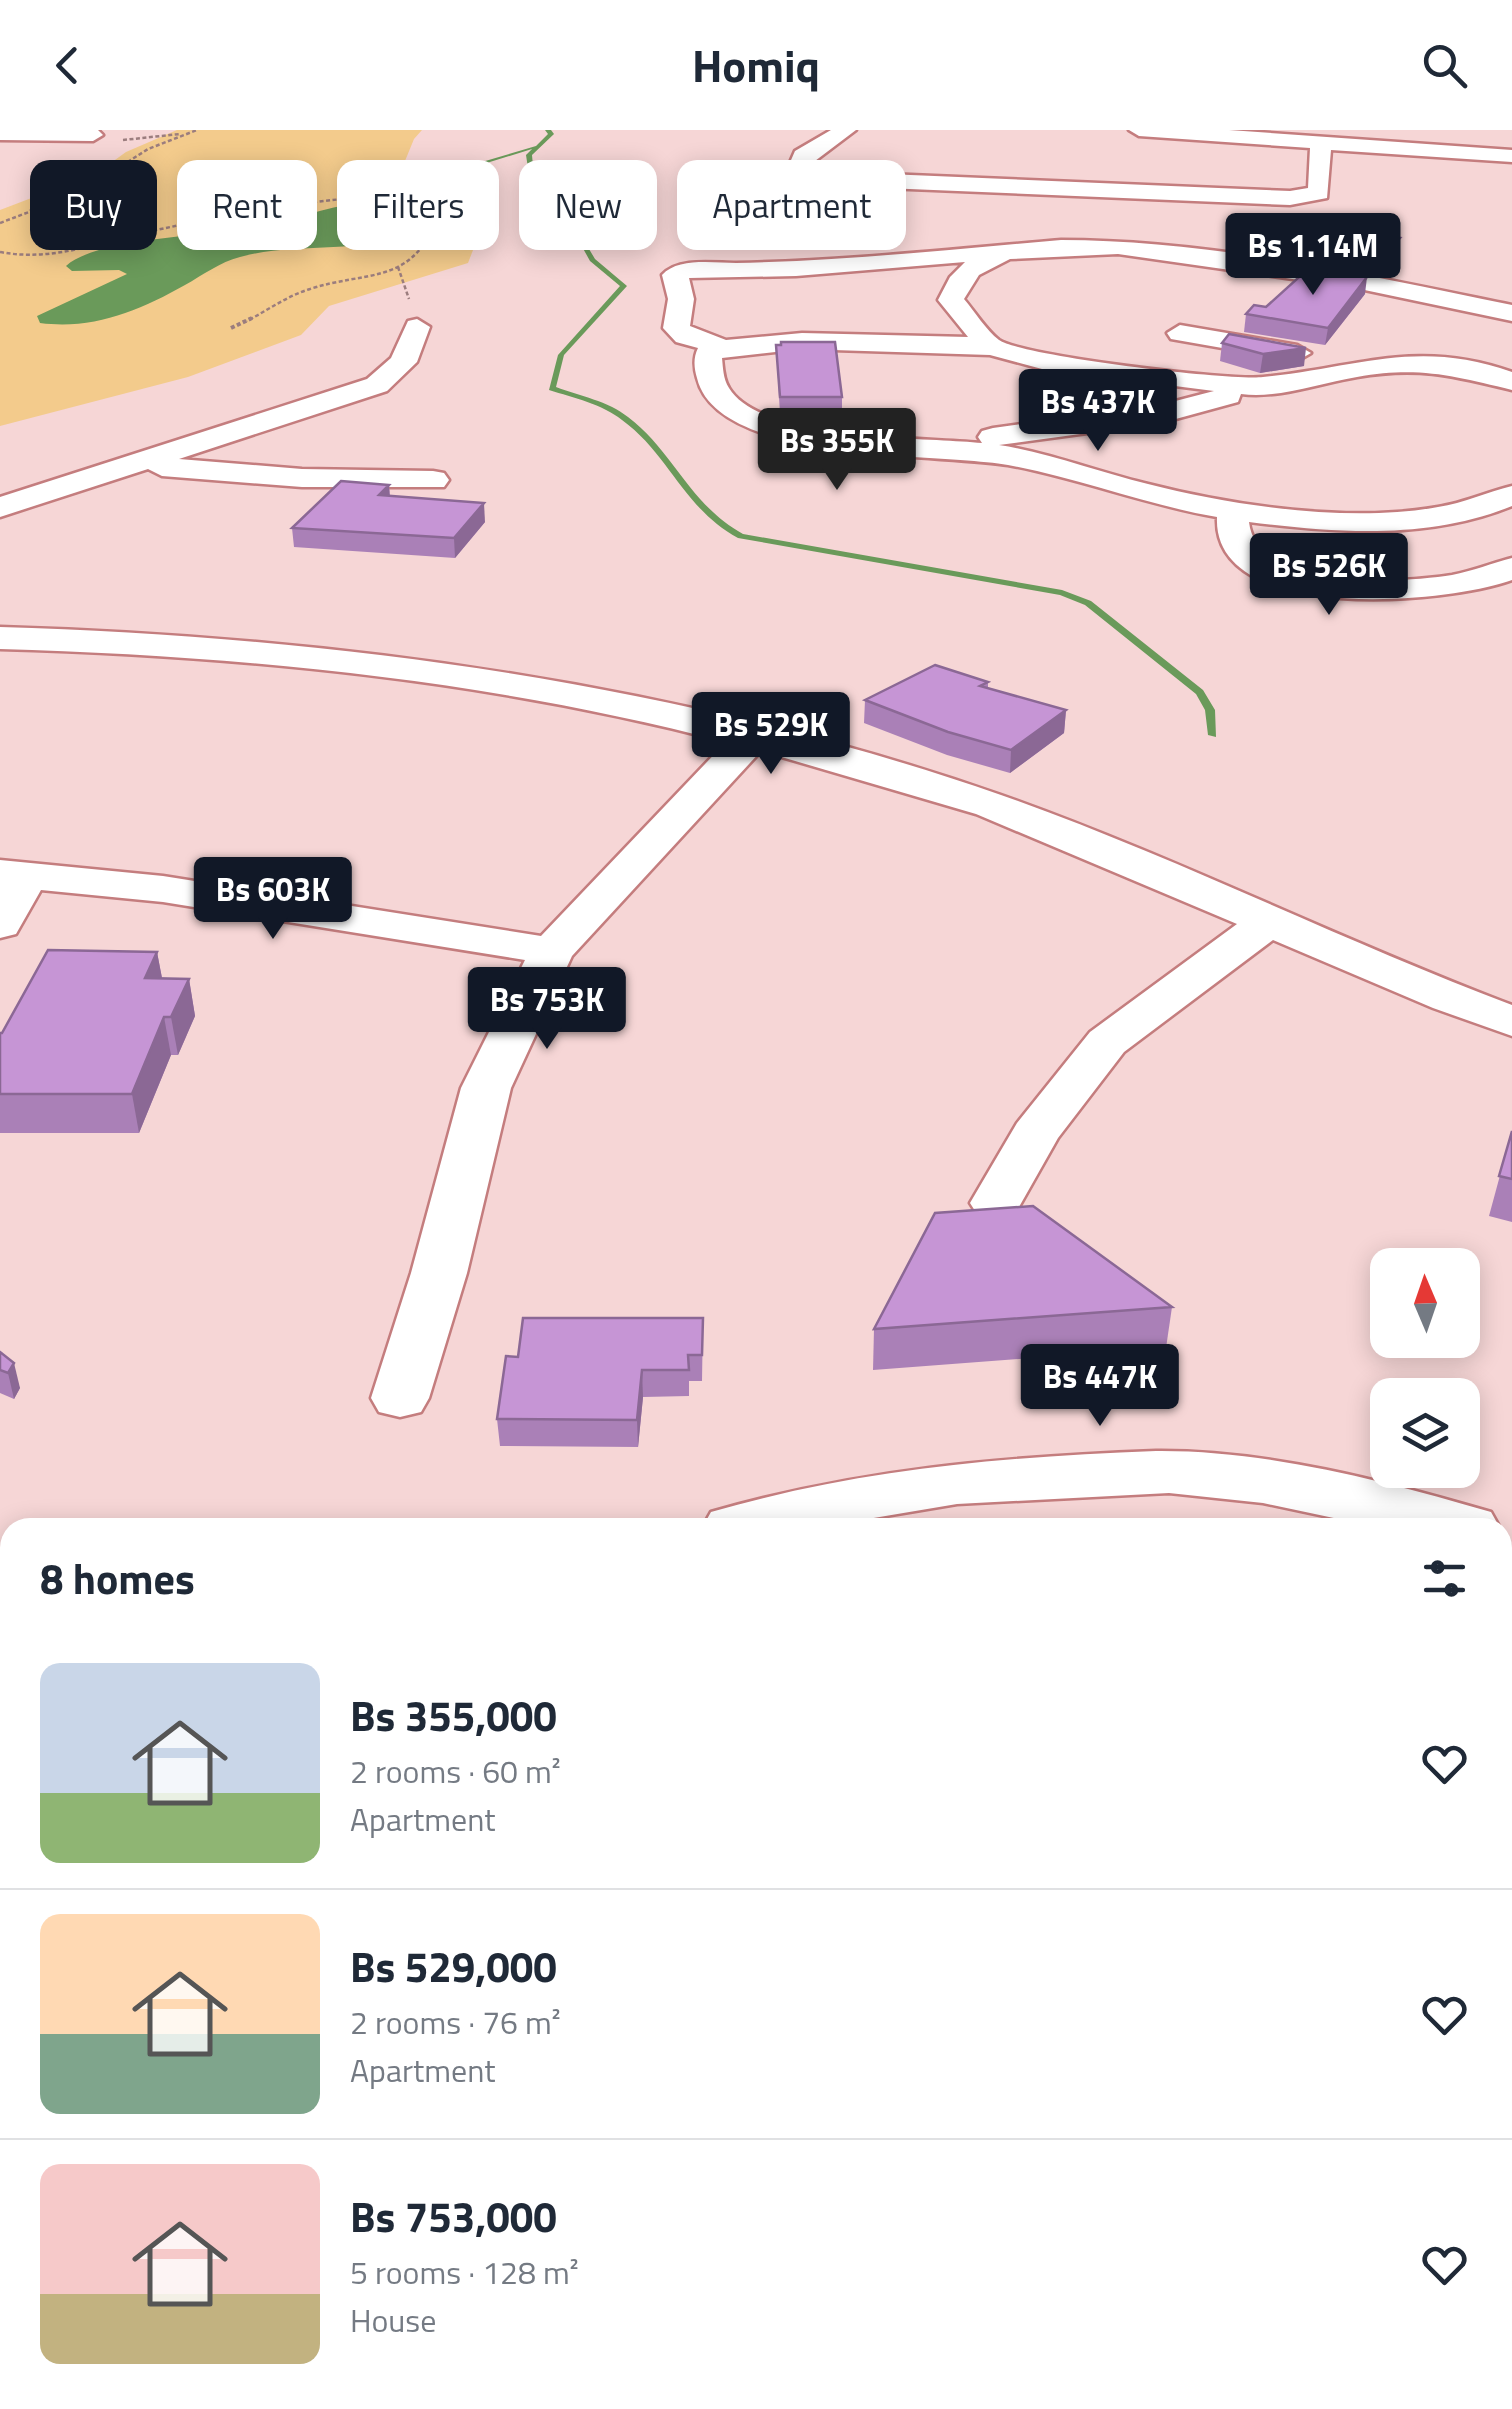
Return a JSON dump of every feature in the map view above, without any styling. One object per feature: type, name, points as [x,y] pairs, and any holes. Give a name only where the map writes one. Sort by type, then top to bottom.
[{"type":"street","points":[[846,130],[803,156],[799,167],[837,179],[1290,198],[1319,193],[1322,143]]},
{"type":"street","points":[[1139,130],[1512,156]]},
{"type":"street","points":[[0,134],[93,135]]},
{"type":"street","points":[[1499,339],[1282,386],[1250,387],[1042,361],[991,348],[802,343],[721,347],[686,336],[676,328],[680,299],[674,275],[1074,246],[1140,248],[1356,280],[1463,304],[1499,339],[1512,382]]},
{"type":"street","points":[[991,348],[951,300],[956,284],[968,270],[1002,254]]},
{"type":"street","points":[[0,506],[378,385],[403,362],[418,328]]},
{"type":"street","points":[[1180,334],[1374,365]]},
{"type":"street","points":[[721,347],[708,353],[710,386],[735,408],[779,432],[786,449],[828,463],[871,460],[927,445],[1162,414],[1217,401],[1250,387]]},
{"type":"street","points":[[1282,386],[1305,410]]},
{"type":"street","points":[[1060,467],[1070,456],[1080,426]]},
{"type":"street","points":[[927,445],[1060,467],[1153,495],[1234,509],[1396,522],[1469,513],[1512,495]]},
{"type":"street","points":[[129,464],[302,478],[433,480]]},
{"type":"street","points":[[1234,509],[1231,521],[1238,544],[1256,565],[1285,579],[1396,590],[1460,585],[1512,568]]},
{"type":"street","points":[[0,638],[249,648],[368,662],[562,692],[753,736],[888,773],[1014,814],[1266,924],[1512,1022]]},
{"type":"street","points":[[400,1398],[439,1272],[486,1088],[552,951],[753,736]]},
{"type":"street","points":[[0,924],[14,874],[290,907],[552,951]]},
{"type":"street","points":[[996,1203],[1035,1134],[1107,1042],[1266,924]]},
{"type":"street","points":[[763,1518],[869,1493],[1035,1476],[1190,1473],[1358,1499],[1431,1518]]},
{"type":"path","points":[[0,223],[29,212],[39,202],[74,186],[104,177],[148,149],[197,130]]},
{"type":"path","points":[[93,135],[108,141],[191,133]]},
{"type":"path","points":[[0,252],[57,257],[134,234],[259,208],[337,199]]},
{"type":"path","points":[[230,328],[261,317],[286,298],[311,288],[398,267],[414,259],[420,250]]},
{"type":"shaded area","points":[[177,130],[422,130],[405,160],[337,160],[337,250],[473,250],[468,263],[329,306],[301,335],[188,377],[0,426],[0,210],[30,199],[30,250],[157,250],[157,160],[115,160]]},
{"type":"shaded area","points":[[337,207],[337,247],[317,248],[317,212]]},
{"type":"shaded area","points":[[177,238],[177,250],[281,250],[219,265],[150,303],[115,316],[79,324],[40,323],[37,316],[127,274],[119,270],[72,271],[66,266],[99,250],[157,250],[157,240]]},
{"type":"shaded area","points":[[1121,1361],[1137,1376],[1085,1396],[1070,1381]]},
{"type":"building","points":[[1349,231],[1400,238],[1382,258],[1331,248]]},
{"type":"building","points":[[1309,268],[1367,277],[1328,328],[1246,314],[1254,305],[1266,307]]},
{"type":"building","points":[[1229,334],[1306,348],[1263,354],[1222,343]]},
{"type":"building","points":[[835,342],[842,397],[780,397],[776,345]]},
{"type":"building","points":[[341,481],[389,485],[379,495],[484,503],[454,538],[292,528]]},
{"type":"building","points":[[935,665],[988,682],[980,686],[1066,710],[1011,750],[948,732],[865,700]]},
{"type":"building","points":[[48,950],[157,952],[145,978],[189,979],[171,1017],[164,1017],[132,1094],[0,1094],[0,1033]]},
{"type":"building","points":[[1512,1131],[1512,1179],[1499,1176]]},
{"type":"building","points":[[1033,1206],[1172,1307],[874,1329],[935,1213]]},
{"type":"building","points":[[523,1318],[703,1318],[702,1355],[688,1355],[689,1370],[642,1370],[637,1420],[497,1419],[506,1356],[518,1357]]},
{"type":"building","points":[[0,1352],[14,1363],[8,1373],[0,1370]]},
{"type":"waterway","points":[[548,130],[551,134],[529,155],[530,167],[560,181],[623,195],[625,204],[597,235],[583,243],[592,260],[624,286],[561,355],[552,388],[626,419],[655,448],[707,513],[741,536],[1062,593],[1088,603],[1200,692],[1210,710],[1213,735]]},
{"type":"waterway","points":[[492,160],[534,147]]}]
